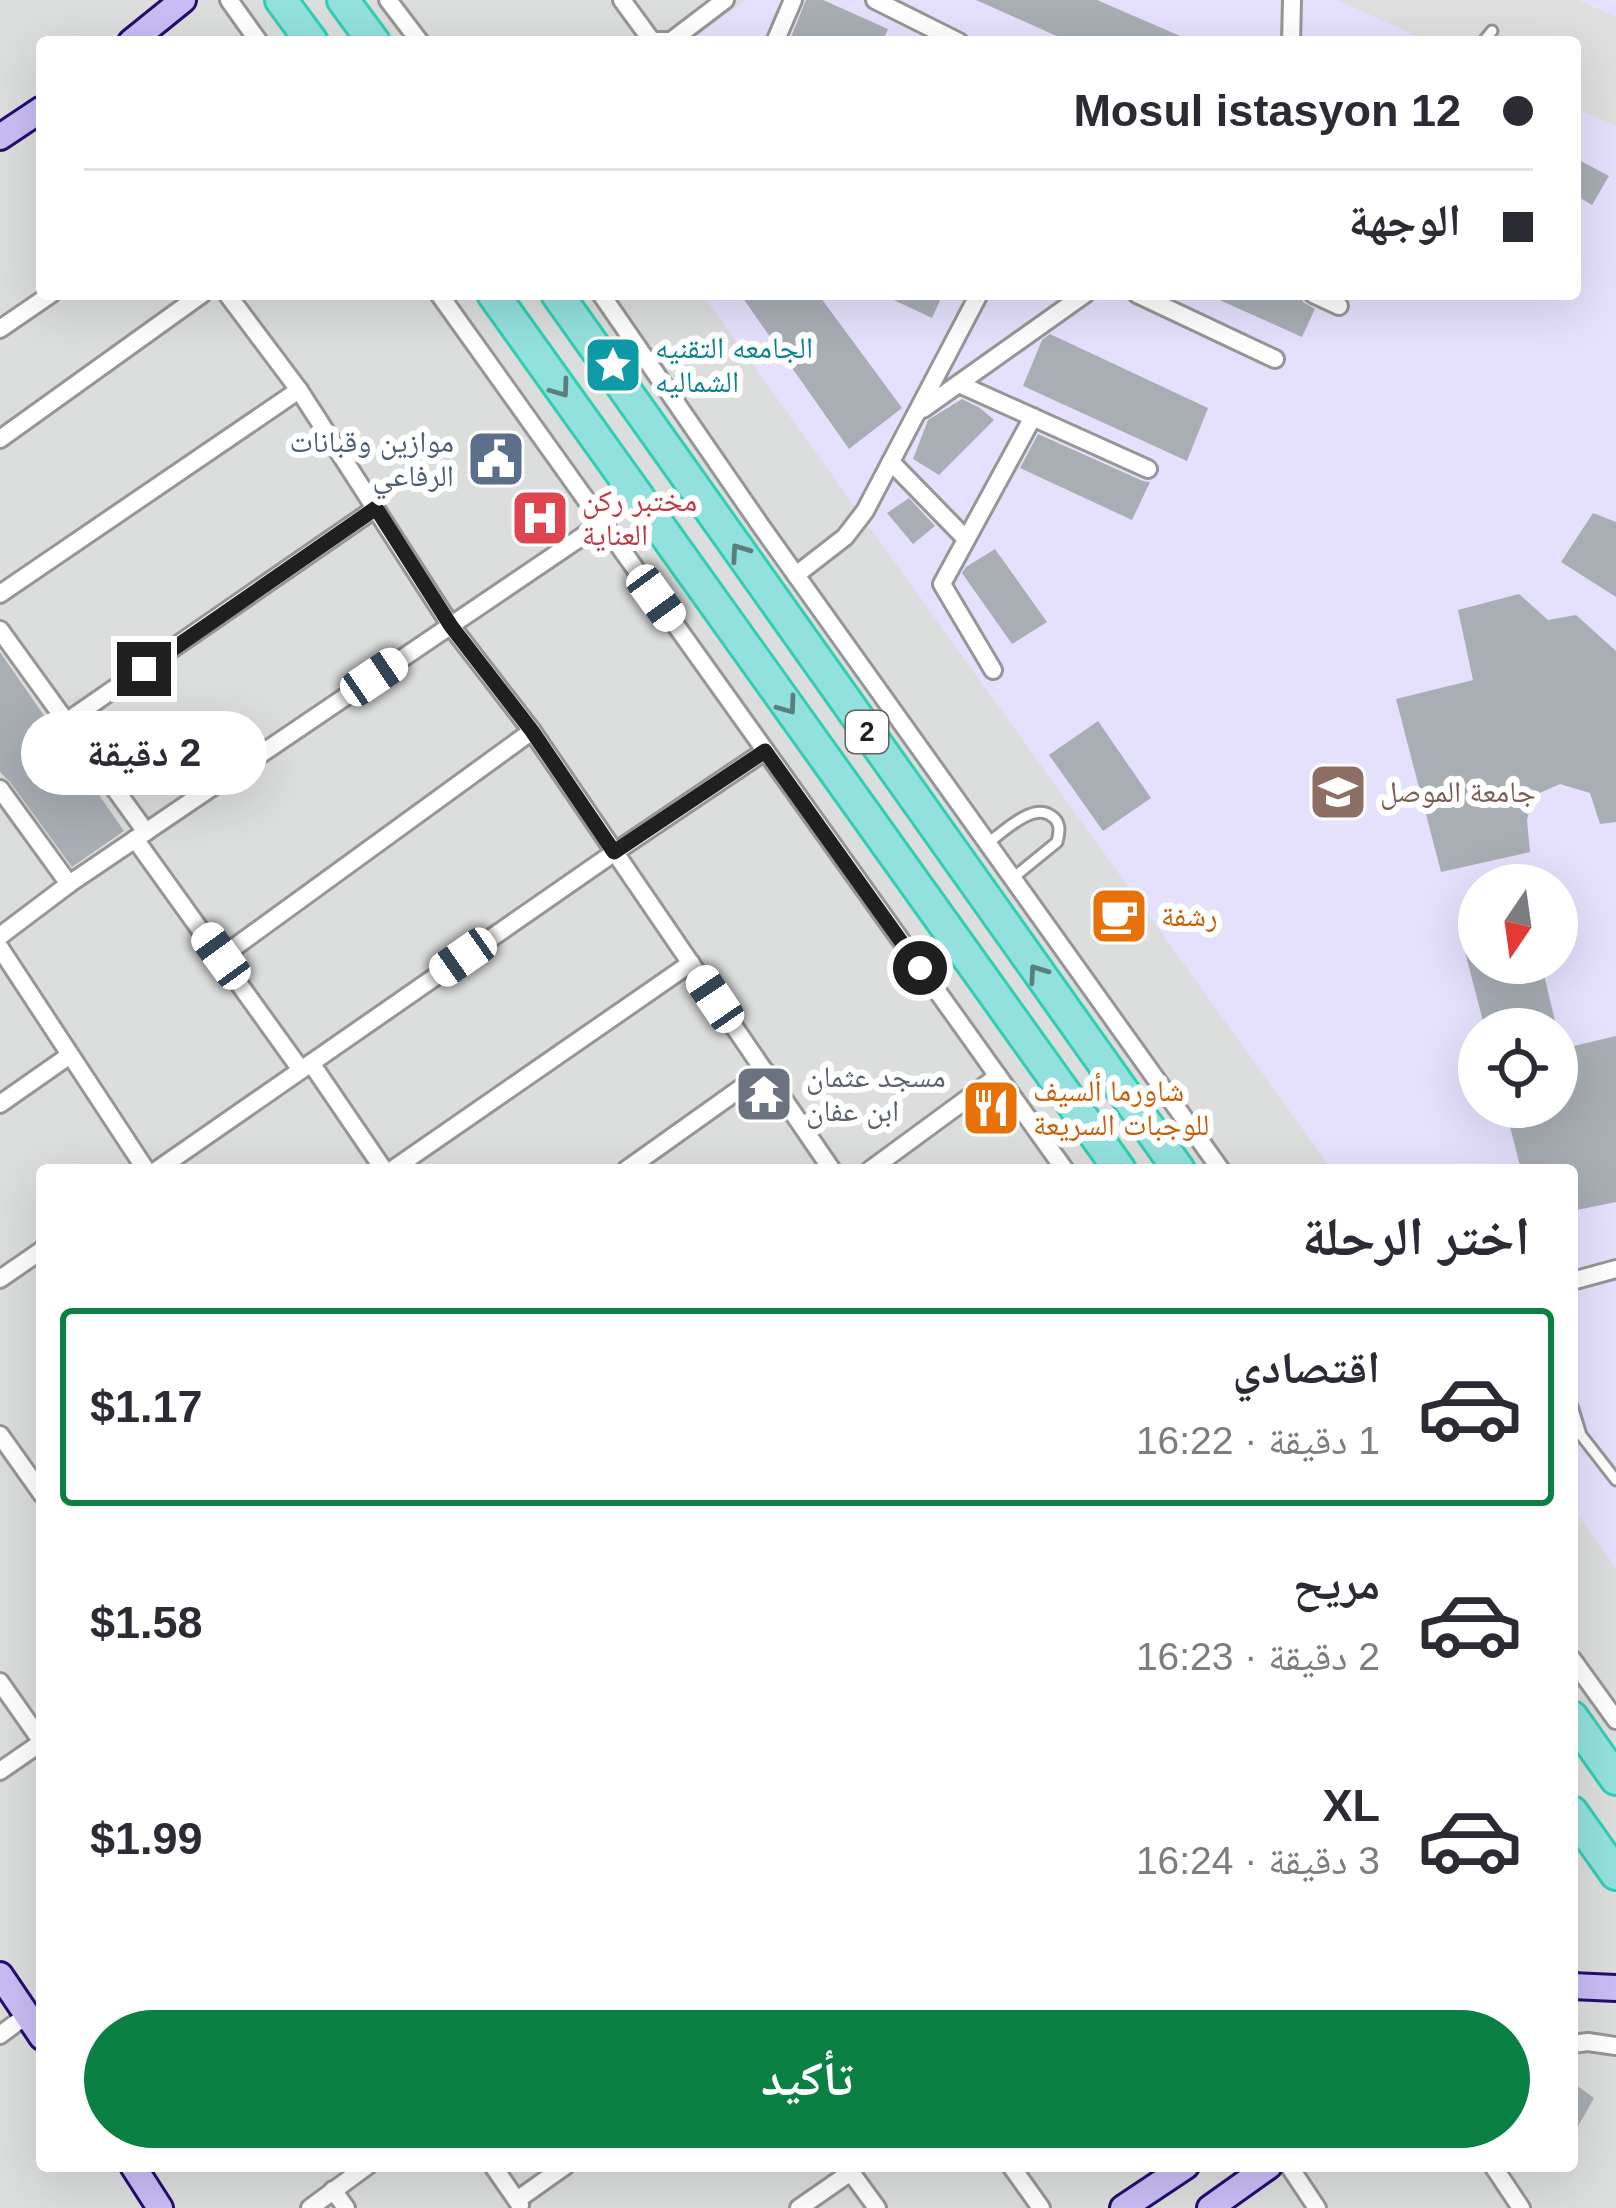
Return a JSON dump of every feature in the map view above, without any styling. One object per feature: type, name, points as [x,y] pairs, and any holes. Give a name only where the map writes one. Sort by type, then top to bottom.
[{"type":"highway","points":[[281,0],[308,36]]},
{"type":"highway","points":[[343,0],[370,36]]},
{"type":"highway","name":"2","points":[[497,300],[1116,1164]]},
{"type":"highway","name":"2","points":[[560,300],[1175,1164]]},
{"type":"highway","points":[[1034,1049],[1073,1024]]},
{"type":"highway","points":[[1578,1725],[1616,1779]]},
{"type":"highway","points":[[1578,1820],[1616,1874]]},
{"type":"street","points":[[138,36],[183,0]]},
{"type":"street","points":[[229,0],[255,36]]},
{"type":"street","points":[[388,0],[415,36]]},
{"type":"street","points":[[622,0],[648,36]]},
{"type":"street","points":[[678,36],[725,0]]},
{"type":"street","points":[[778,36],[793,0]]},
{"type":"street","points":[[875,0],[946,36]]},
{"type":"street","points":[[1291,36],[1292,0]]},
{"type":"street","points":[[0,137],[36,113]]},
{"type":"street","points":[[0,329],[42,300]]},
{"type":"street","points":[[0,439],[194,300]]},
{"type":"street","points":[[231,300],[298,390],[451,626],[532,731],[828,1164]]},
{"type":"street","points":[[443,300],[1061,1164]]},
{"type":"street","points":[[605,300],[1217,1164]]},
{"type":"street","points":[[796,574],[852,528],[865,511],[976,300]]},
{"type":"street","points":[[918,413],[1077,300]]},
{"type":"street","points":[[1150,300],[1275,359]]},
{"type":"street","points":[[1326,300],[1339,306]]},
{"type":"street","points":[[959,384],[1148,469]]},
{"type":"street","points":[[0,593],[298,390]]},
{"type":"street","points":[[993,670],[942,584],[1034,417]]},
{"type":"street","points":[[891,462],[966,539]]},
{"type":"street","points":[[66,722],[376,508]]},
{"type":"street","points":[[0,936],[69,884],[602,523]]},
{"type":"street","points":[[0,630],[221,956],[383,1164]]},
{"type":"street","points":[[221,956],[532,731]]},
{"type":"street","points":[[166,1164],[765,751]]},
{"type":"street","points":[[0,789],[69,884]]},
{"type":"street","points":[[0,948],[142,1164]]},
{"type":"street","points":[[397,1164],[691,963]]},
{"type":"street","points":[[0,1104],[70,1055]]},
{"type":"street","points":[[634,1164],[765,1071]]},
{"type":"street","points":[[878,1164],[998,1076]]},
{"type":"street","points":[[0,1279],[36,1260]]},
{"type":"street","points":[[1578,1279],[1616,1269]]},
{"type":"street","points":[[0,1435],[36,1486]]},
{"type":"street","points":[[1578,1667],[1616,1720]]},
{"type":"street","points":[[0,1682],[36,1733]]},
{"type":"street","points":[[0,1771],[36,1746]]},
{"type":"street","points":[[0,1975],[36,2028]]},
{"type":"street","points":[[1578,1986],[1616,1988]]},
{"type":"street","points":[[0,2035],[27,2015]]},
{"type":"street","points":[[1578,2043],[1616,2046]]},
{"type":"street","points":[[137,2172],[160,2208]]},
{"type":"street","points":[[310,2208],[358,2172]]},
{"type":"street","points":[[497,2172],[519,2204],[558,2172]]},
{"type":"street","points":[[800,2208],[845,2172]]},
{"type":"street","points":[[851,2172],[877,2208]]},
{"type":"street","points":[[1015,2172],[1041,2208]]},
{"type":"street","points":[[1123,2208],[1176,2172]]},
{"type":"street","points":[[1210,2208],[1261,2172]]},
{"type":"street","points":[[1293,2172],[1317,2208]]},
{"type":"street","points":[[1497,2172],[1521,2208]]},
{"type":"street","points":[[333,2190],[346,2208]]},
{"type":"lane","points":[[1488,36],[1492,31]]},
{"type":"lane","points":[[988,843],[1033,813],[1055,819],[1060,834],[1057,842],[1012,878]]},
{"type":"lane","points":[[1578,1425],[1616,1480]]},
{"type":"shaded area","points":[[0,0],[1616,0],[1616,2208],[0,2208]]},
{"type":"shaded area","name":"جامعة الموصل","points":[[746,0],[1616,0],[1616,1568],[1578,1515],[1578,1164],[1328,1164],[706,300],[1581,300],[1581,36],[697,36]]},
{"type":"shaded area","points":[[1337,0],[1579,0],[1616,17],[1616,126],[1581,111],[1581,36],[1417,36]]},
{"type":"building","points":[[806,0],[823,0],[888,29],[885,36],[791,36]]},
{"type":"building","points":[[976,0],[1097,0],[1180,36],[1057,36]]},
{"type":"building","points":[[1581,161],[1609,176],[1592,205],[1581,199]]},
{"type":"building","points":[[744,300],[822,300],[902,408],[849,449]]},
{"type":"building","points":[[894,300],[940,300],[932,318]]},
{"type":"building","points":[[1219,300],[1302,300],[1315,309],[1302,337]]},
{"type":"building","points":[[1050,334],[1208,408],[1187,461],[1023,386],[1042,340]]},
{"type":"building","points":[[962,399],[994,420],[939,475],[913,459],[928,420]]},
{"type":"building","points":[[1038,434],[1150,482],[1132,520],[1020,468]]},
{"type":"building","points":[[909,498],[935,526],[913,544],[887,513]]},
{"type":"building","points":[[1593,513],[1616,522],[1616,597],[1561,562]]},
{"type":"building","points":[[995,549],[1047,622],[1012,644],[962,573]]},
{"type":"building","points":[[1519,594],[1548,620],[1576,615],[1616,651],[1616,822],[1600,824],[1590,793],[1560,784],[1533,796],[1527,820],[1530,852],[1458,864],[1458,868],[1441,872],[1396,699],[1473,680],[1458,610]]},
{"type":"building","points":[[0,652],[124,831],[72,867],[0,772]]},
{"type":"building","points":[[1098,721],[1151,798],[1103,831],[1049,755]]},
{"type":"building","points":[[1473,984],[1546,984],[1552,1008],[1480,1008]]},
{"type":"building","points":[[1616,1036],[1616,1202],[1578,1210],[1578,1164],[1519,1164],[1510,1128],[1578,1128],[1578,1045]]},
{"type":"building","points":[[1578,2086],[1594,2098],[1578,2126]]},
{"type":"place","name":"الجامعه التقنيه الشماليه","points":[[613,365]]},
{"type":"place","name":"موازين وقبانات الرفاعي","points":[[496,459]]},
{"type":"place","name":"مختبر ركن العناية","points":[[540,518]]},
{"type":"place","name":"جامعة الموصل","points":[[1338,792]]},
{"type":"place","name":"رشفة","points":[[1119,916]]},
{"type":"place","name":"مسجد عثمان ابن عفان","points":[[764,1094]]},
{"type":"place","name":"شاورما ألسيف للوجبات السريعة","points":[[991,1108]]},
{"type":"route","points":[[144,669],[376,508],[451,626],[532,731],[614,852],[765,751],[920,968]]}]
